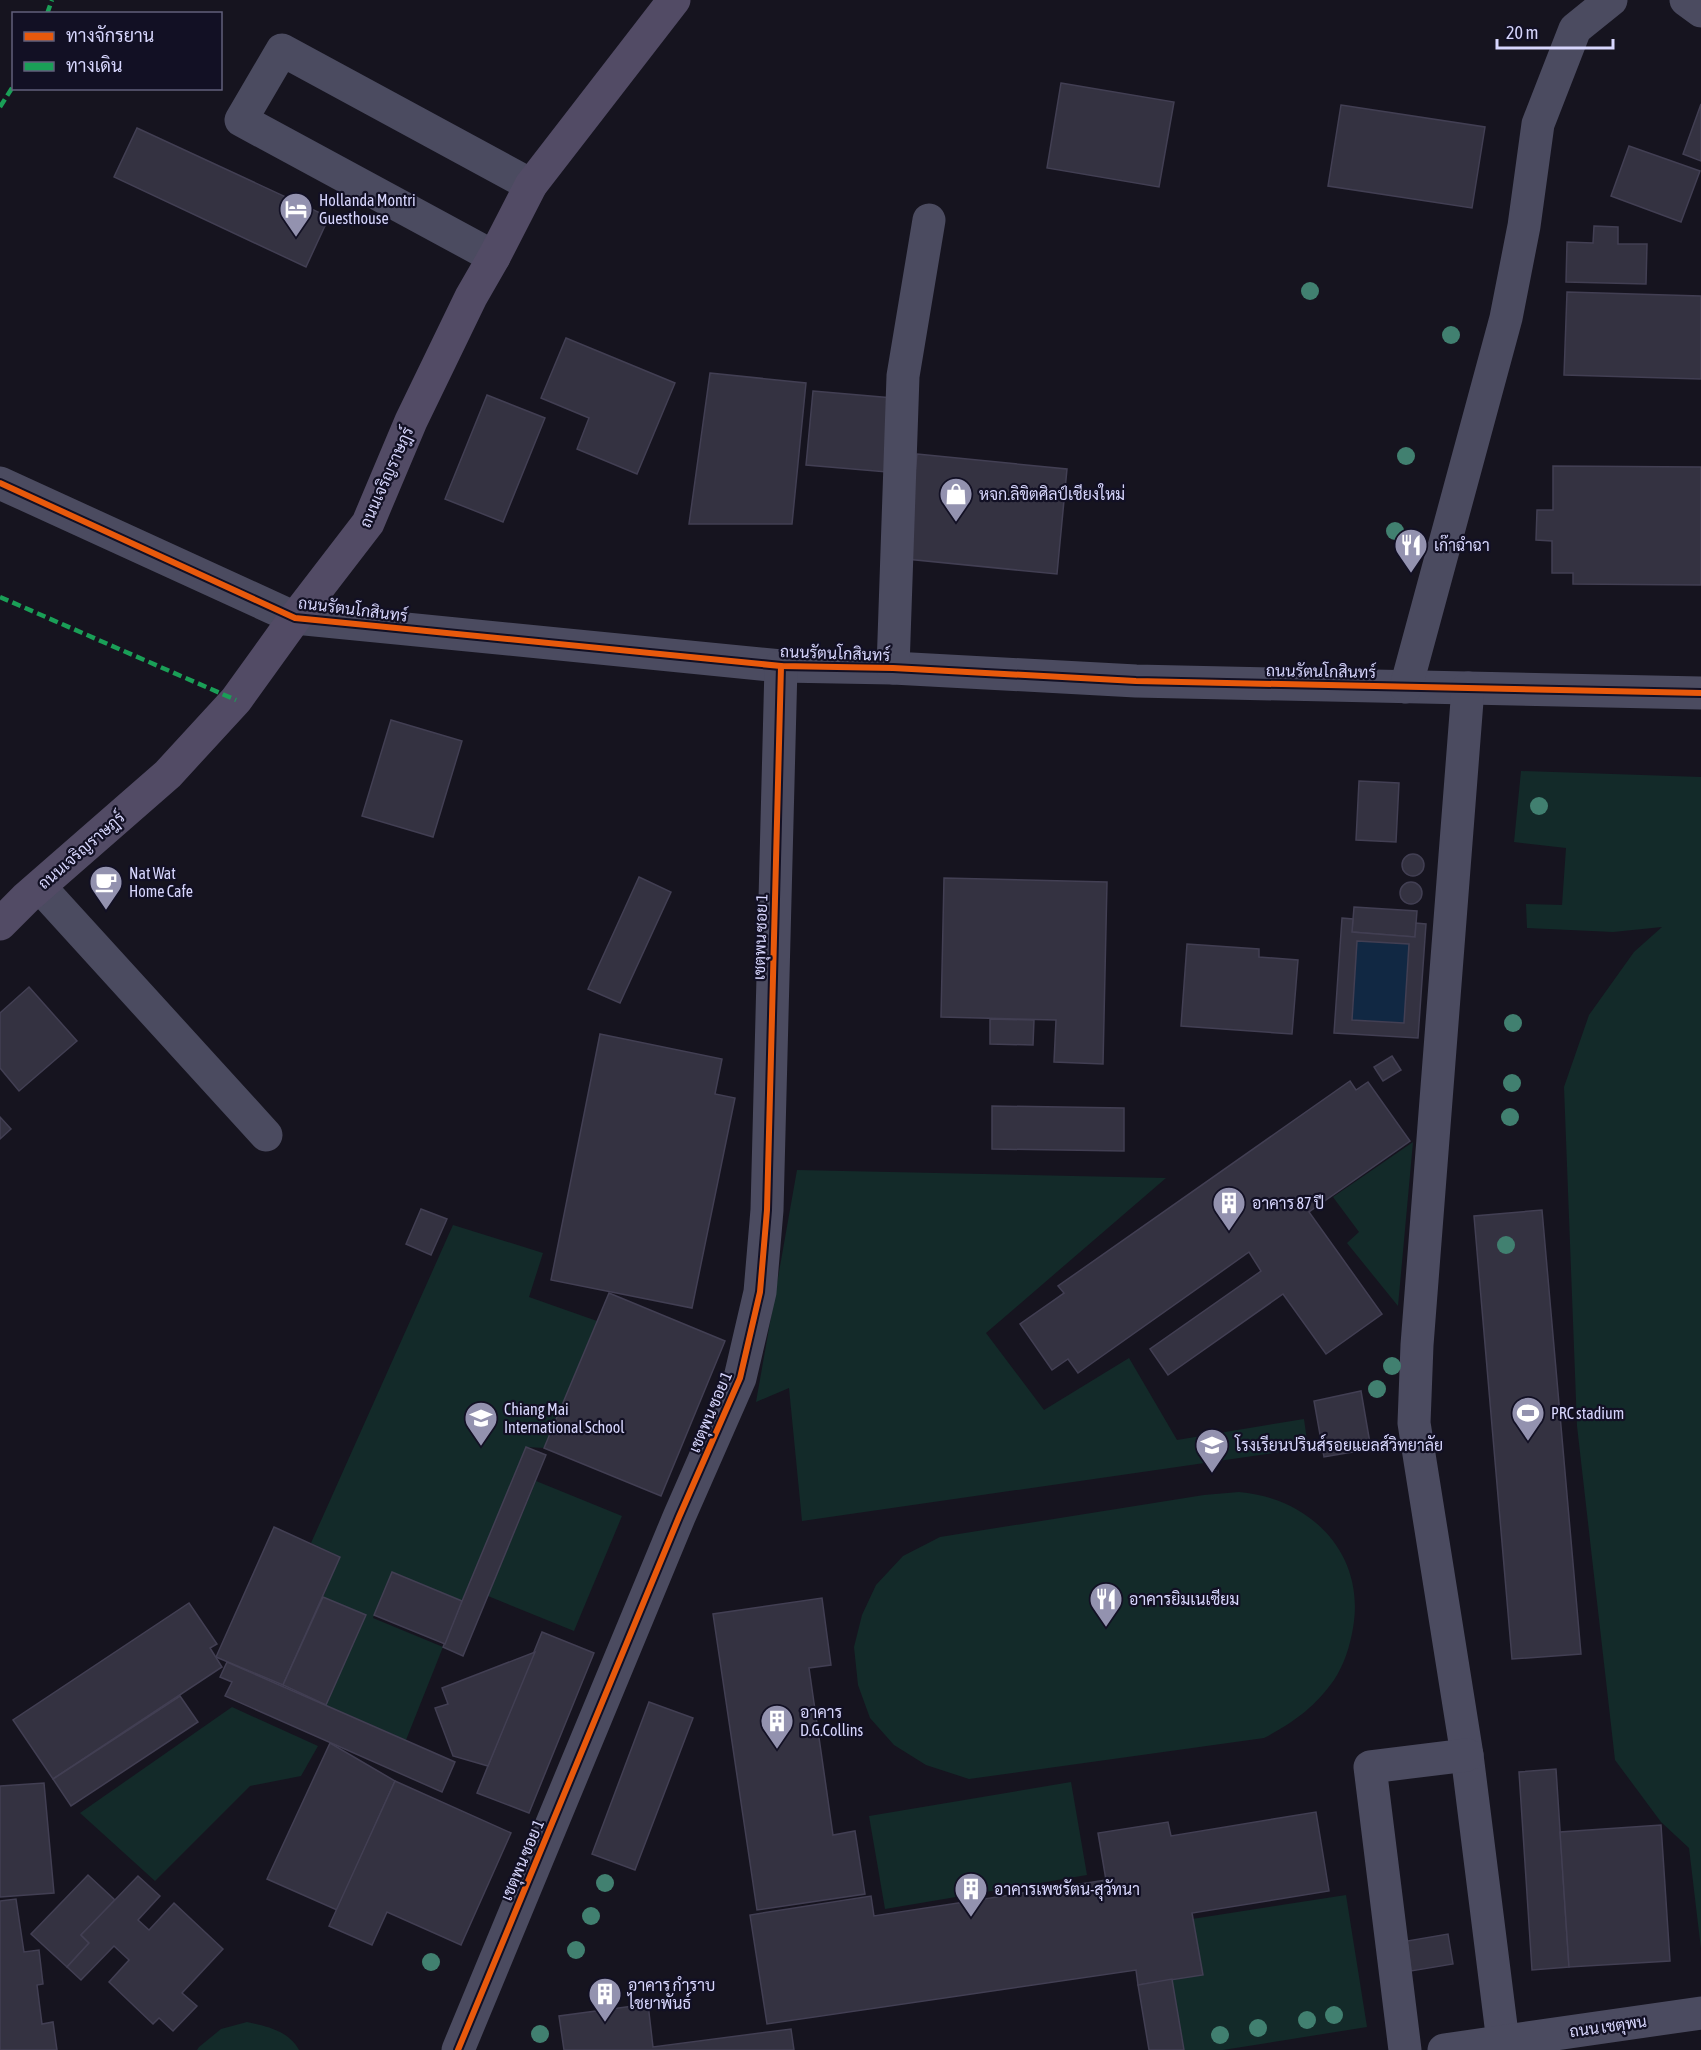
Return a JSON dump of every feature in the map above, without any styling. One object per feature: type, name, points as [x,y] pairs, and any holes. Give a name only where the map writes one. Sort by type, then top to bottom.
[{"type":"main road","name":"ถนนเจริญราษฎร์","points":[[0,924],[168,774],[236,700],[368,523],[416,411],[471,297],[531,186],[674,0]]},
{"type":"street","points":[[1406,687],[1506,318],[1524,226],[1538,124],[1575,29],[1611,0]]},
{"type":"street","points":[[1686,0],[1701,11]]},
{"type":"street","points":[[494,257],[241,120],[282,50],[531,186]]},
{"type":"street","points":[[893,668],[903,376],[929,220]]},
{"type":"street","name":"ถนนรัตนโกสินทร์","points":[[0,483],[295,618],[781,666],[893,668],[1136,681],[1701,693]]},
{"type":"street","name":"เชตุพน ซอย 1","points":[[458,2050],[679,1517],[740,1378],[760,1292],[766,1210],[781,666]]},
{"type":"street","points":[[1468,688],[1417,1345],[1414,1424],[1467,1755],[1503,2042]]},
{"type":"street","points":[[40,886],[266,1135]]},
{"type":"street","points":[[1405,2050],[1370,1767],[1467,1755]]},
{"type":"street","name":"ถนน เชตุพน","points":[[1444,2050],[1701,2013]]},
{"type":"green space","points":[[1521,771],[1701,777],[1701,1949],[1689,1848],[1661,1822],[1615,1760],[1577,1426],[1564,1087],[1589,1015],[1634,952],[1662,927],[1613,932],[1527,928],[1526,904],[1562,905],[1566,848],[1514,842]]},
{"type":"green space","points":[[1413,1142],[1398,1306],[1347,1243],[1359,1232],[1333,1197]]},
{"type":"green space","points":[[797,1170],[1166,1178],[986,1333],[1044,1410],[1129,1358],[1177,1440],[1304,1419],[1308,1448],[802,1521],[789,1388],[756,1402]]},
{"type":"green space","points":[[453,1225],[543,1253],[529,1297],[597,1321],[544,1448],[526,1447],[462,1601],[392,1572],[373,1618],[443,1647],[406,1740],[326,1705],[365,1616],[323,1597],[340,1557],[311,1543]]},
{"type":"green space","points":[[536,1481],[622,1516],[574,1631],[488,1596]]},
{"type":"green space","name":"อาคารยิมเนเซียม","points":[[1239,1492],[1289,1505],[1310,1518],[1328,1534],[1342,1554],[1351,1576],[1355,1601],[1353,1628],[1344,1662],[1319,1699],[1285,1726],[1264,1738],[969,1779],[926,1765],[894,1745],[870,1718],[858,1685],[854,1647],[862,1615],[876,1585],[903,1556],[940,1537],[1204,1495]]},
{"type":"green space","points":[[232,1707],[318,1746],[301,1776],[250,1786],[155,1881],[80,1813]]},
{"type":"green space","points":[[1071,1782],[1087,1875],[885,1909],[869,1816]]},
{"type":"green space","points":[[1346,1895],[1367,2027],[1223,2050],[1184,2050],[1172,1979],[1192,1919]]},
{"type":"green space","points":[[247,2022],[283,2034],[299,2050],[197,2050],[221,2029]]},
{"type":"water","points":[[1357,941],[1409,944],[1404,1023],[1352,1020]]},
{"type":"building","points":[[1061,83],[1174,102],[1159,187],[1047,168]]},
{"type":"building","points":[[1701,104],[1701,161],[1683,154]]},
{"type":"building","points":[[1341,105],[1485,127],[1472,208],[1328,186]]},
{"type":"building","points":[[137,128],[329,217],[306,267],[114,177]]},
{"type":"building","points":[[1629,146],[1700,171],[1681,222],[1611,196]]},
{"type":"building","points":[[1594,226],[1618,227],[1618,244],[1647,244],[1646,284],[1566,282],[1567,242],[1593,243]]},
{"type":"building","points":[[1567,292],[1701,296],[1701,379],[1564,375]]},
{"type":"building","points":[[566,338],[675,383],[637,474],[577,449],[589,418],[541,398]]},
{"type":"building","points":[[710,373],[806,383],[792,524],[689,524]]},
{"type":"building","points":[[813,391],[893,398],[887,472],[806,465]]},
{"type":"building","points":[[487,395],[545,418],[503,522],[445,499]]},
{"type":"building","points":[[917,454],[1067,469],[1057,574],[906,559]]},
{"type":"building","points":[[1553,466],[1701,467],[1701,585],[1573,584],[1573,573],[1552,573],[1552,541],[1536,540],[1537,510],[1553,510]]},
{"type":"building","points":[[391,720],[462,741],[433,837],[362,816]]},
{"type":"building","points":[[1359,781],[1399,783],[1396,842],[1356,840]]},
{"type":"building","points":[[1413,854],[1421,857],[1424,865],[1421,873],[1413,876],[1405,873],[1402,865],[1405,857]]},
{"type":"building","points":[[639,877],[671,892],[620,1003],[588,989]]},
{"type":"building","points":[[944,878],[1107,882],[1103,1064],[1054,1062],[1056,1020],[941,1017]]},
{"type":"building","points":[[1411,882],[1419,885],[1422,893],[1419,901],[1411,904],[1403,901],[1400,893],[1403,885]]},
{"type":"building","points":[[1354,907],[1417,911],[1415,937],[1352,932]]},
{"type":"building","points":[[1342,918],[1353,919],[1352,932],[1415,937],[1416,923],[1426,924],[1418,1038],[1334,1033]],"holes":[[[1357,941],[1409,944],[1404,1023],[1352,1020]]]},
{"type":"building","points":[[1187,944],[1259,949],[1259,957],[1298,960],[1292,1034],[1181,1026]]},
{"type":"building","points":[[29,987],[77,1041],[19,1091],[0,1068],[0,1013]]},
{"type":"building","points":[[990,1019],[1034,1020],[1033,1045],[990,1044]]},
{"type":"building","points":[[600,1034],[722,1059],[715,1094],[735,1098],[692,1308],[551,1280]]},
{"type":"building","points":[[1392,1056],[1401,1070],[1383,1081],[1374,1067]]},
{"type":"building","name":"อาคาร 87 ปี","points":[[1350,1081],[1356,1090],[1368,1082],[1410,1141],[1309,1212],[1382,1314],[1326,1354],[1283,1294],[1168,1375],[1150,1349],[1261,1271],[1249,1252],[1078,1373],[1068,1359],[1052,1370],[1020,1324],[1064,1293],[1058,1286]]},
{"type":"building","points":[[992,1106],[1124,1108],[1124,1151],[992,1149]]},
{"type":"building","points":[[0,1117],[11,1129],[0,1139]]},
{"type":"building","points":[[421,1209],[447,1219],[431,1255],[406,1244]]},
{"type":"building","name":"PRC stadium","points":[[1542,1210],[1581,1654],[1512,1659],[1474,1216]]},
{"type":"building","points":[[609,1293],[725,1341],[661,1496],[544,1448]]},
{"type":"building","points":[[1361,1391],[1371,1449],[1324,1457],[1314,1401]]},
{"type":"building","points":[[526,1447],[546,1455],[463,1656],[443,1647]]},
{"type":"building","points":[[274,1527],[340,1557],[283,1685],[216,1657]]},
{"type":"building","points":[[392,1572],[462,1601],[445,1644],[374,1615]]},
{"type":"building","points":[[323,1597],[366,1615],[326,1705],[283,1685]]},
{"type":"building","name":"อาคาร D.G.Collins","points":[[822,1598],[831,1665],[809,1668],[833,1835],[855,1831],[865,1894],[757,1910],[713,1614]]},
{"type":"building","points":[[189,1603],[217,1644],[210,1648],[222,1667],[53,1779],[13,1720]]},
{"type":"building","points":[[542,1632],[594,1653],[529,1813],[477,1793]]},
{"type":"building","points":[[535,1652],[488,1766],[453,1756],[435,1708],[448,1704],[442,1688]]},
{"type":"building","points":[[227,1662],[455,1762],[442,1792],[225,1696],[232,1682],[220,1677]]},
{"type":"building","points":[[180,1696],[198,1722],[71,1806],[53,1779]]},
{"type":"building","points":[[649,1702],[693,1718],[635,1870],[592,1854]]},
{"type":"building","points":[[330,1743],[395,1781],[337,1910],[267,1879]]},
{"type":"building","points":[[1556,1769],[1569,1967],[1532,1970],[1519,1772]]},
{"type":"building","points":[[395,1781],[511,1833],[461,1945],[387,1912],[372,1945],[329,1926]]},
{"type":"building","points":[[44,1783],[54,1893],[0,1897],[0,1786]]},
{"type":"building","name":"อาคารเพชรัตน-สุวัทนา","points":[[1316,1812],[1329,1891],[1192,1913],[1203,1975],[1138,1985],[1136,1970],[767,2024],[750,1915],[871,1896],[874,1916],[1106,1880],[1098,1833],[1168,1822],[1171,1836]]},
{"type":"building","points":[[1661,1825],[1670,1961],[1569,1967],[1560,1832]]},
{"type":"building","points":[[88,1875],[115,1900],[81,1935],[89,1943],[67,1967],[31,1934]]},
{"type":"building","points":[[138,1876],[160,1896],[138,1920],[149,1930],[174,1903],[223,1949],[182,1993],[197,2006],[173,2031],[159,2018],[153,2024],[109,1982],[129,1960],[114,1946],[81,1980],[67,1967],[89,1943],[81,1935]]},
{"type":"building","points":[[16,1899],[24,1952],[39,1950],[43,1984],[37,1985],[42,2024],[53,2022],[57,2050],[0,2050],[0,1901]]},
{"type":"building","points":[[1448,1934],[1453,1964],[1411,1971],[1407,1941]]},
{"type":"building","points":[[1172,1979],[1184,2050],[1149,2050],[1138,1985]]},
{"type":"building","name":"อาคาร กำราบ ไชยาพันธ์","points":[[648,2004],[653,2047],[791,2029],[794,2050],[564,2050],[559,2016]]},
{"type":"marked path","points":[[48,12],[52,0]]},
{"type":"marked path","points":[[0,107],[12,88]]},
{"type":"marked path","points":[[0,597],[236,700]]},
{"type":"cycle path","points":[[0,483],[295,618],[781,666],[893,668],[1136,681],[1701,693]]},
{"type":"cycle path","points":[[458,2050],[679,1517],[740,1378],[760,1292],[767,1210],[781,666]]},
{"type":"place","name":"Hollanda Montri Guesthouse","points":[[296,238]]},
{"type":"place","name":"หจก.ลิขิตศิลป์เชียงใหม่","points":[[956,523]]},
{"type":"place","name":"เก๊าฉำฉา","points":[[1411,574]]},
{"type":"place","name":"Nat Wat Home Cafe","points":[[106,911]]},
{"type":"place","name":"อาคาร 87 ปี","points":[[1229,1232]]},
{"type":"place","name":"PRC stadium","points":[[1528,1442]]},
{"type":"place","name":"Chiang Mai International School","points":[[481,1447]]},
{"type":"place","name":"โรงเรียนปรินส์รอยแยลส์วิทยาลัย","points":[[1212,1474]]},
{"type":"place","name":"อาคารยิมเนเซียม","points":[[1106,1628]]},
{"type":"place","name":"อาคาร D.G.Collins","points":[[777,1750]]},
{"type":"place","name":"อาคารเพชรัตน-สุวัทนา","points":[[971,1918]]},
{"type":"place","name":"อาคาร กำราบ ไชยาพันธ์","points":[[605,2023]]}]
